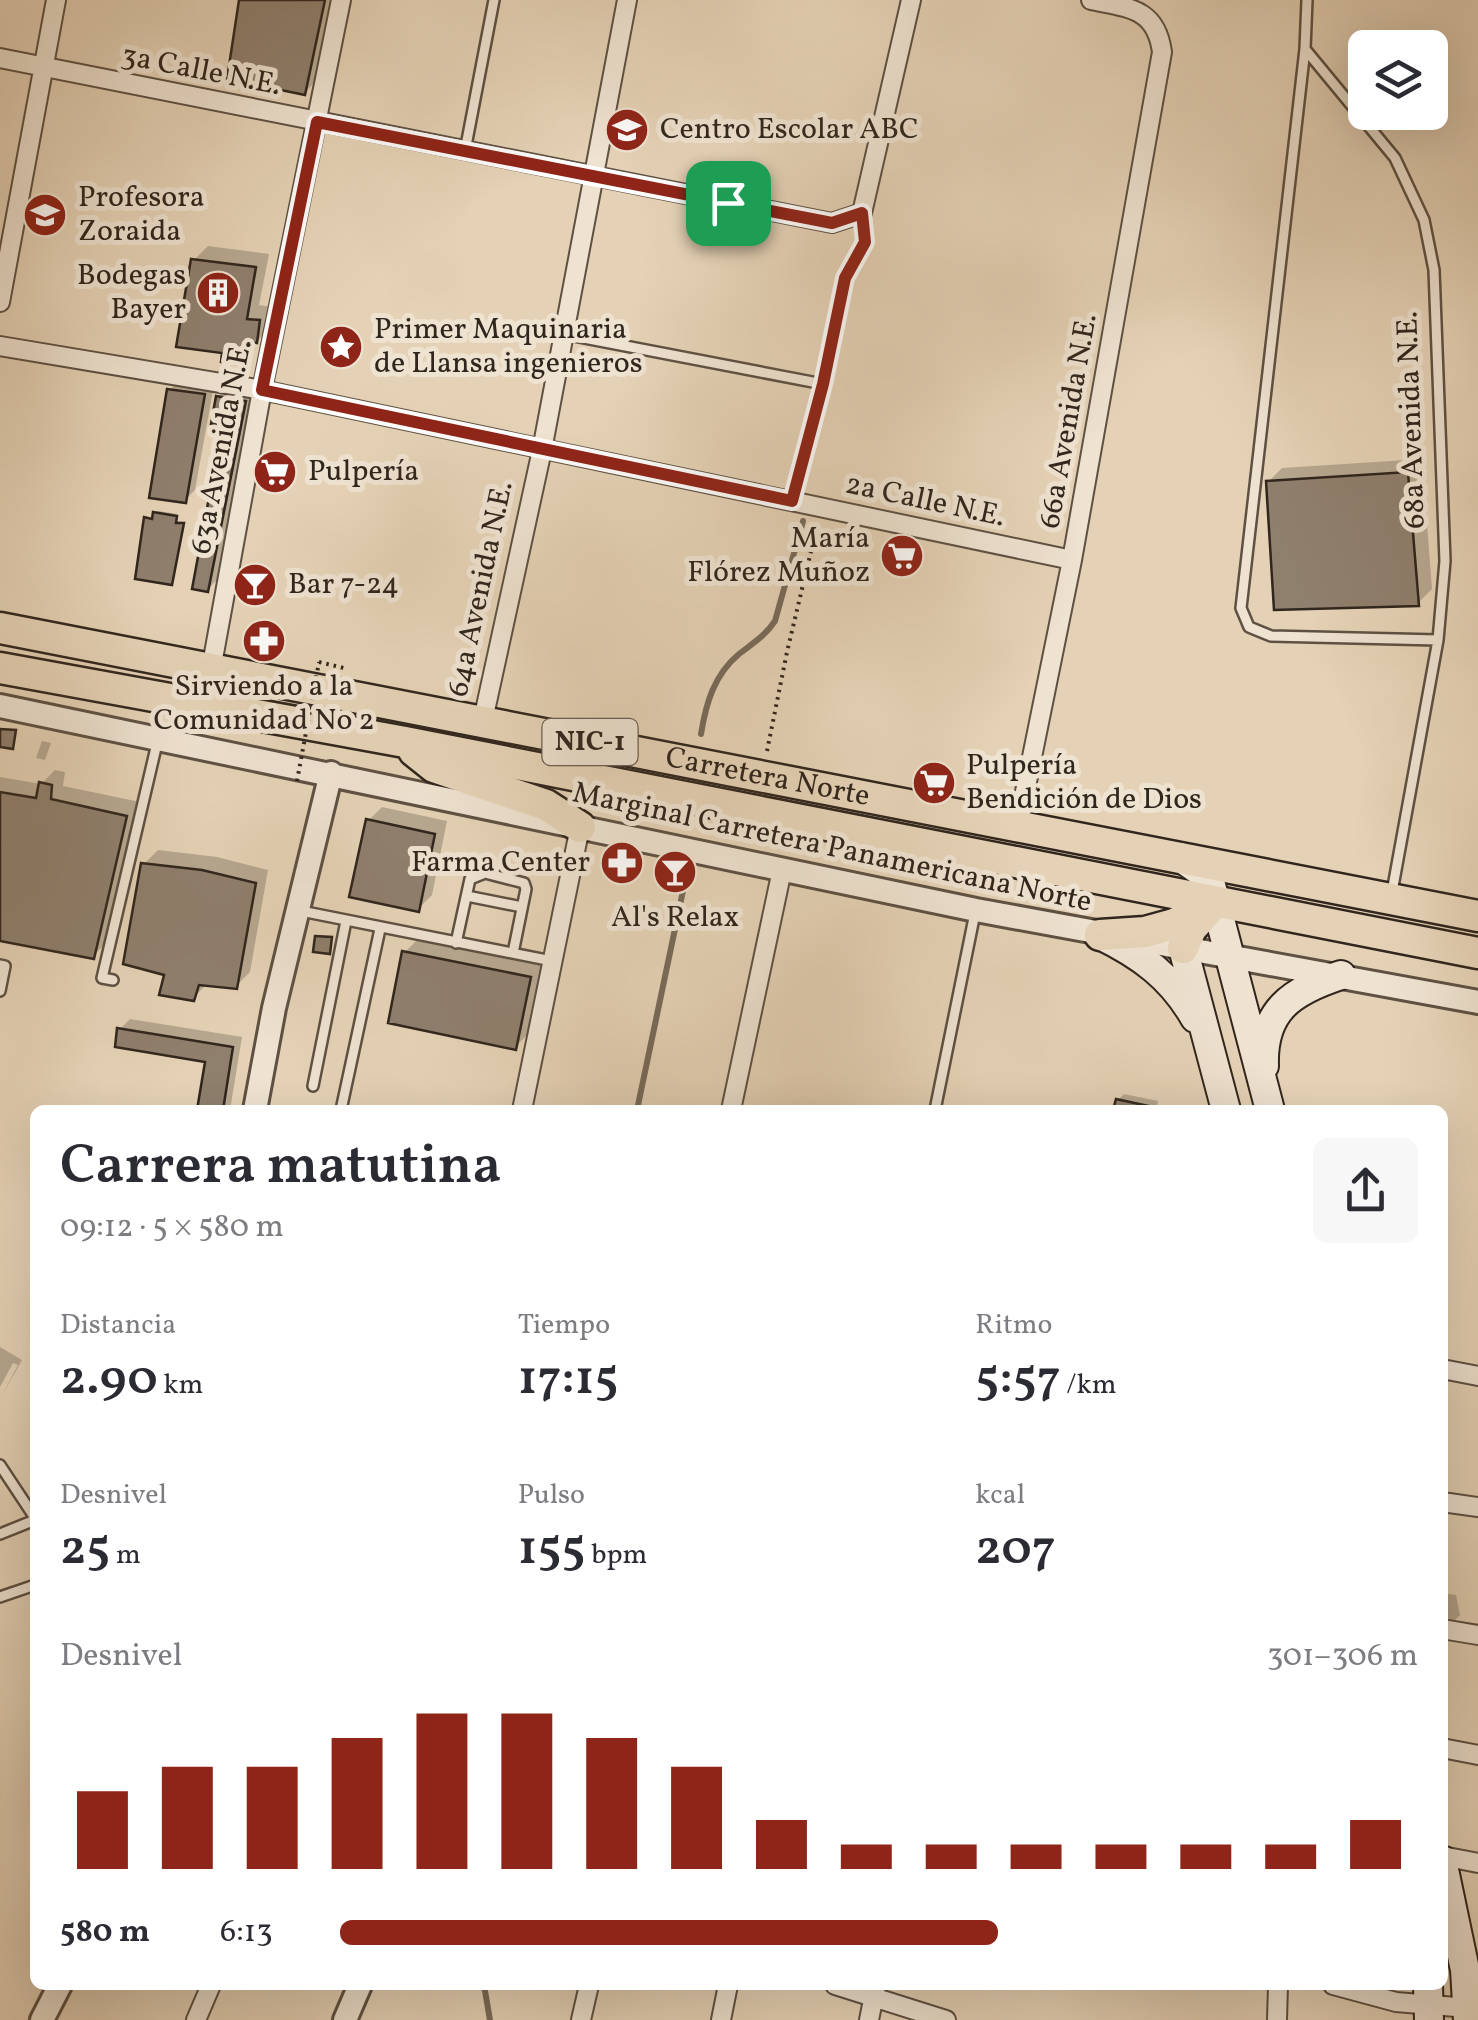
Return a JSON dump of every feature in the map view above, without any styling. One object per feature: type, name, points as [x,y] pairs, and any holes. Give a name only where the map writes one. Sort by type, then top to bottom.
[{"type":"highway","name":"Carretera Norte","points":[[0,628],[1478,916]]},
{"type":"highway","name":"Carretera Norte","points":[[0,668],[404,742],[1478,954]]},
{"type":"highway","points":[[404,742],[434,767],[546,805],[580,827]]},
{"type":"highway","points":[[1100,935],[1146,932],[1174,924],[1216,903],[1246,898],[1454,936],[1478,936]]},
{"type":"highway","points":[[1184,948],[1200,916],[1216,903]]},
{"type":"main road","points":[[1180,858],[1200,871],[1211,885],[1267,1101]]},
{"type":"main road","points":[[1100,935],[1150,963],[1171,983],[1208,1042]]},
{"type":"main road","points":[[1184,948],[1225,1105]]},
{"type":"main road","points":[[1267,1101],[1264,1048],[1273,1018],[1292,994],[1341,975]]},
{"type":"main road","points":[[1448,1888],[1465,1970],[1468,2014]]},
{"type":"street","points":[[0,302],[56,0]]},
{"type":"street","name":"63a Avenida N.E.","points":[[212,670],[262,390],[340,0]]},
{"type":"street","name":"64a Avenida N.E.","points":[[483,720],[542,450],[627,0]]},
{"type":"street","points":[[862,213],[910,0]]},
{"type":"street","name":"66a Avenida N.E.","points":[[1018,826],[1072,560],[1162,52],[1160,33],[1148,18],[1132,9],[1091,0]]},
{"type":"street","name":"3a Calle N.E.","points":[[0,58],[832,223],[862,213]]},
{"type":"street","name":"2a Calle N.E.","points":[[0,346],[262,390],[1072,560]]},
{"type":"street","name":"Marginal Carretera Panamericana Norte","points":[[0,706],[159,736],[1100,935],[1478,1002]]},
{"type":"street","points":[[256,1105],[274,1008],[331,773]]},
{"type":"street","points":[[523,1105],[580,827]]},
{"type":"street","points":[[732,1105],[782,870]]},
{"type":"street","points":[[1448,1371],[1478,1376]]},
{"type":"street","points":[[1448,1503],[1478,1507]]},
{"type":"street","points":[[1448,1630],[1478,1635]]},
{"type":"street","points":[[1448,1749],[1478,1755]]},
{"type":"street","points":[[1448,1860],[1478,1863]]},
{"type":"street","points":[[42,2020],[57,1990]]},
{"type":"street","points":[[196,2020],[209,1990]]},
{"type":"street","points":[[345,2020],[355,1990]]},
{"type":"street","points":[[581,2020],[589,1990]]},
{"type":"street","points":[[720,2020],[727,1990]]},
{"type":"street","points":[[1277,2020],[1278,1990]]},
{"type":"street","points":[[1352,1990],[1468,2014]]},
{"type":"street","points":[[869,2020],[875,1991],[946,2020]]},
{"type":"lane","points":[[465,151],[494,0]]},
{"type":"lane","points":[[1307,0],[1305,49],[1241,608],[1249,627],[1271,636],[1438,640]]},
{"type":"lane","name":"68a Avenida N.E.","points":[[1305,49],[1395,158],[1424,220],[1434,270],[1445,561],[1438,640],[1392,897]]},
{"type":"lane","points":[[563,334],[823,384]]},
{"type":"lane","points":[[113,980],[102,978],[159,736]]},
{"type":"lane","points":[[456,943],[470,879],[477,874],[519,880],[526,889],[513,954]]},
{"type":"lane","points":[[467,896],[522,907]]},
{"type":"lane","points":[[936,1105],[976,910]]},
{"type":"lane","points":[[298,911],[552,961]]},
{"type":"lane","points":[[313,1086],[346,921]]},
{"type":"lane","points":[[342,1105],[380,929]]},
{"type":"lane","points":[[0,965],[5,966],[0,991]]},
{"type":"lane","points":[[0,1465],[30,1511]]},
{"type":"lane","points":[[0,1534],[30,1521]]},
{"type":"lane","points":[[0,1597],[30,1587]]},
{"type":"path","points":[[795,502],[845,278],[865,242],[862,213]]},
{"type":"path","points":[[766,756],[820,507]]},
{"type":"path","points":[[298,781],[319,662],[348,669]]},
{"type":"building","points":[[239,0],[325,0],[305,95],[227,79]]},
{"type":"building","name":"Bodegas Bayer","points":[[191,259],[256,267],[247,319],[260,320],[257,343],[244,341],[242,365],[221,362],[222,353],[176,347]]},
{"type":"building","points":[[167,389],[205,394],[186,503],[149,498]]},
{"type":"building","points":[[216,396],[246,401],[208,592],[192,589],[221,433],[231,434],[233,427],[211,424]]},
{"type":"building","points":[[1408,472],[1419,606],[1274,610],[1266,481]]},
{"type":"building","points":[[153,512],[177,516],[176,523],[184,523],[172,585],[135,579],[144,517],[152,519]]},
{"type":"building","points":[[0,729],[16,730],[13,749],[0,747]]},
{"type":"building","points":[[39,782],[52,785],[51,799],[127,816],[94,959],[0,941],[0,792],[36,798]]},
{"type":"building","points":[[366,819],[435,834],[419,912],[349,897]]},
{"type":"building","points":[[141,863],[202,870],[256,883],[237,989],[199,985],[194,1001],[159,995],[164,975],[123,964]]},
{"type":"building","points":[[315,936],[332,937],[330,954],[313,952]]},
{"type":"building","points":[[402,951],[531,977],[516,1050],[388,1023]]},
{"type":"building","points":[[117,1028],[233,1047],[224,1105],[198,1105],[205,1062],[115,1047]]},
{"type":"building","points":[[1116,1099],[1144,1105],[1114,1105]]},
{"type":"waterway","points":[[701,734],[717,680],[775,621],[803,521]]},
{"type":"waterway","points":[[638,1105],[688,867]]},
{"type":"waterway","points":[[485,1990],[490,2020]]},
{"type":"place","name":"Centro Escolar ABC","points":[[627,130]]},
{"type":"place","name":"Profesora Zoraida","points":[[45,215]]},
{"type":"place","name":"Bodegas Bayer","points":[[218,293]]},
{"type":"place","name":"Primer Maquinaria de Llansa ingenieros","points":[[341,347]]},
{"type":"place","name":"Pulpería","points":[[275,472]]},
{"type":"place","name":"María Flórez Muñoz","points":[[902,556]]},
{"type":"place","name":"Bar 7-24","points":[[255,585]]},
{"type":"place","name":"Sirviendo a la Comunidad No 2","points":[[264,641]]},
{"type":"place","name":"Pulpería Bendición de Dios","points":[[934,783]]},
{"type":"place","name":"Farma Center","points":[[622,863]]},
{"type":"place","name":"Al's Relax","points":[[675,872]]},
{"type":"route","points":[[317,122],[728,203],[832,223],[862,213],[865,242],[845,278],[823,384],[792,501],[262,390],[317,122]]}]
